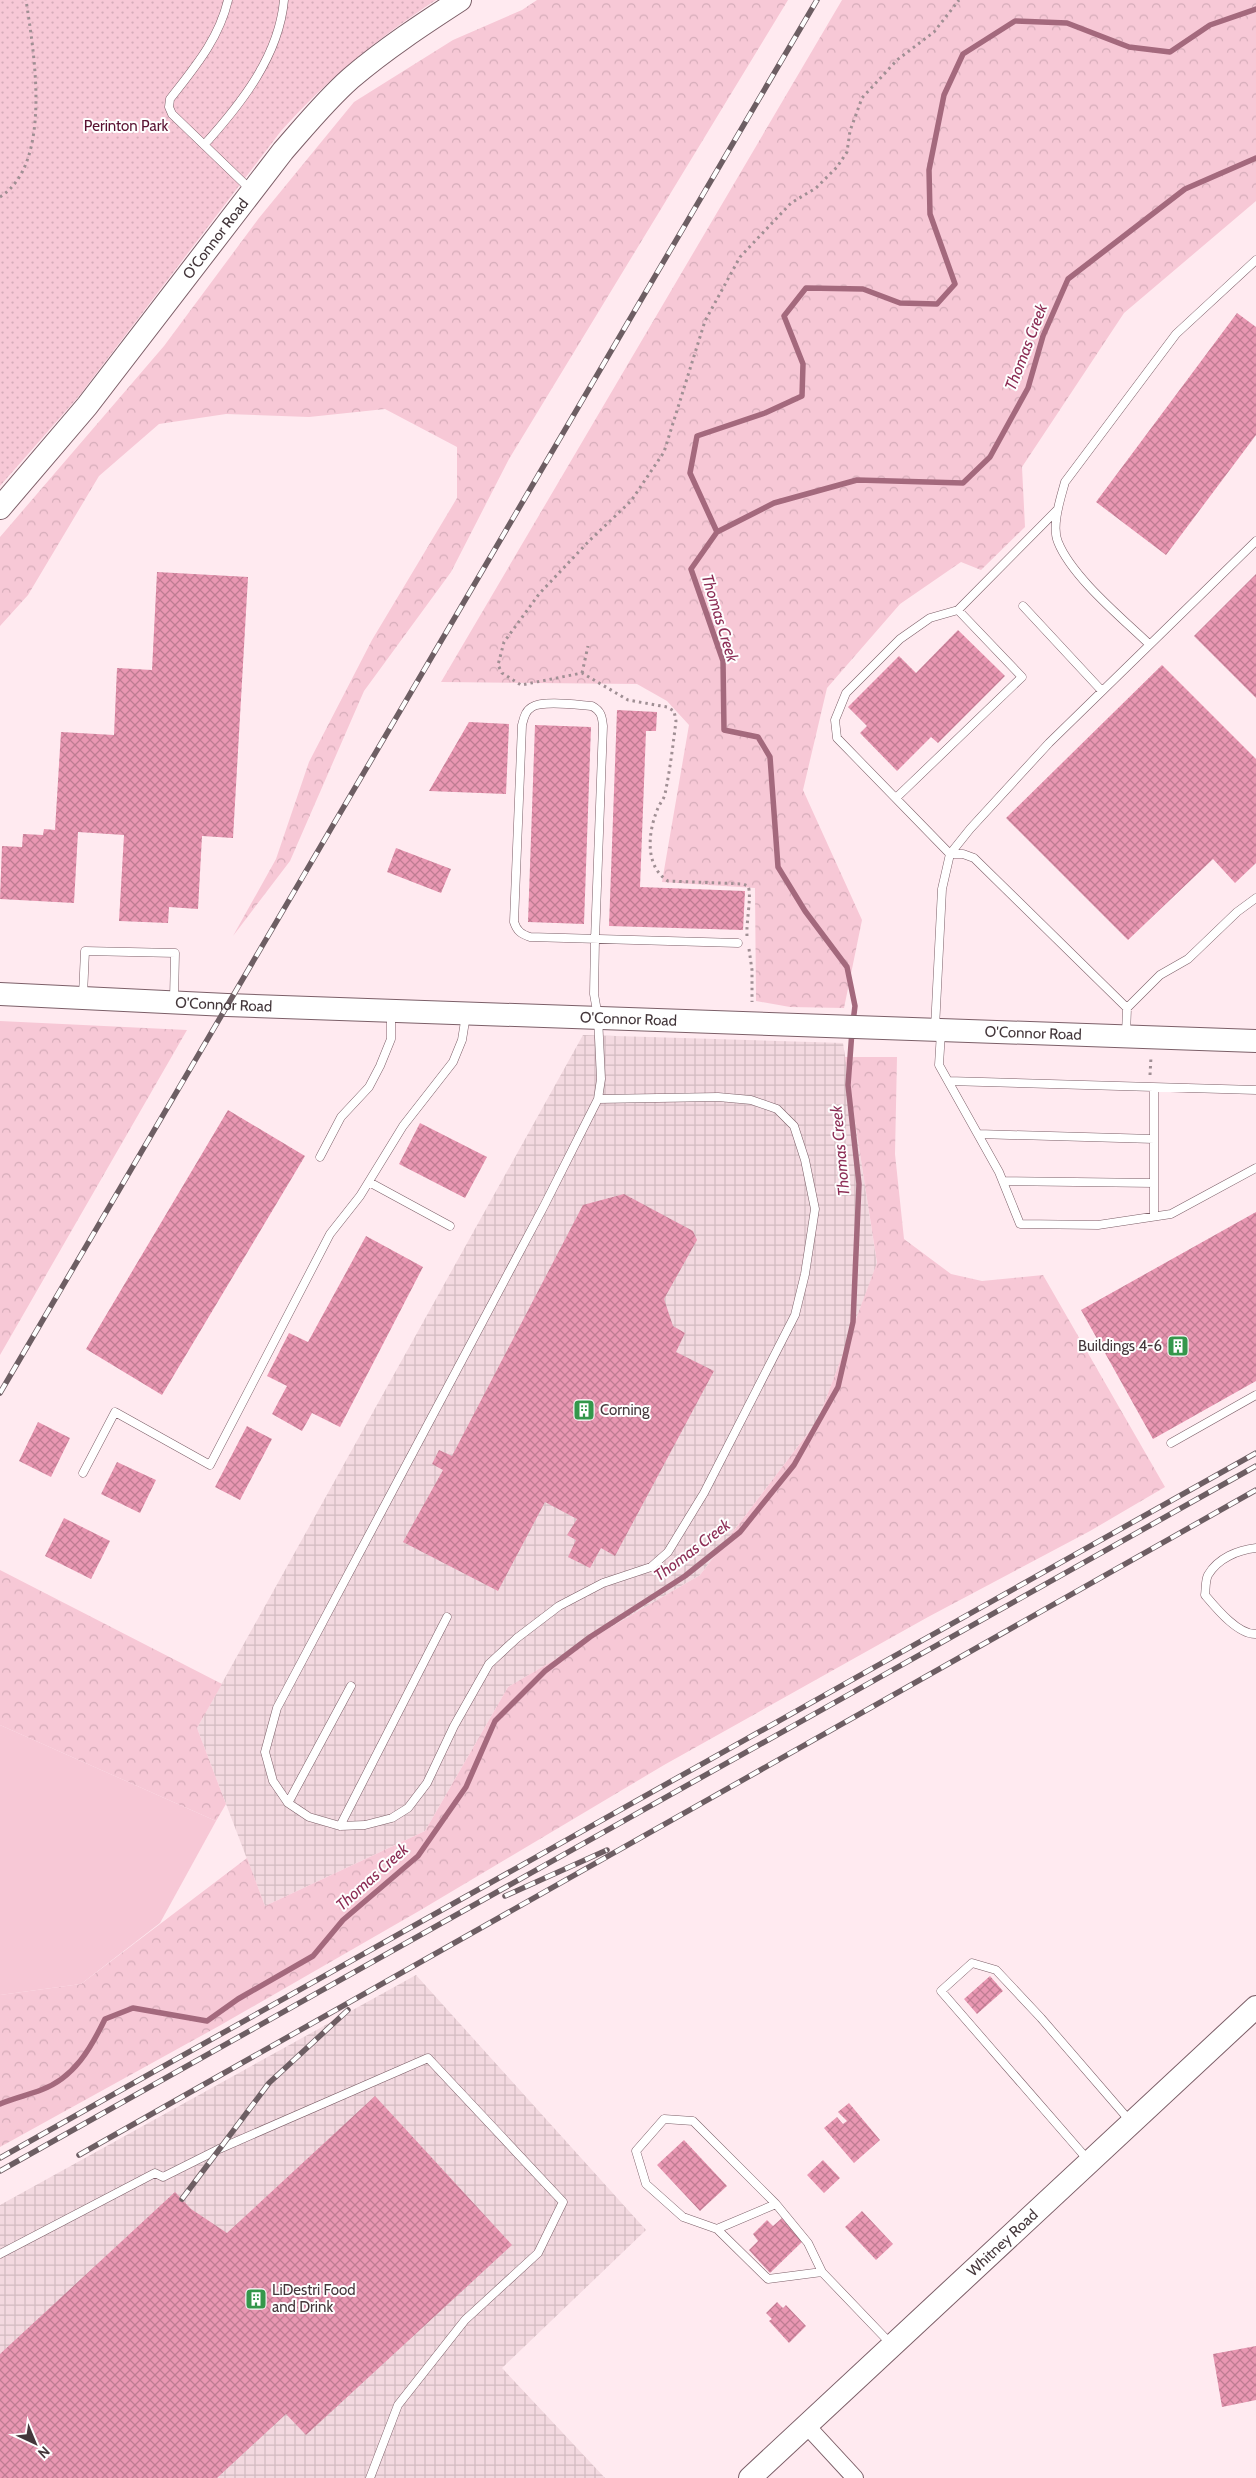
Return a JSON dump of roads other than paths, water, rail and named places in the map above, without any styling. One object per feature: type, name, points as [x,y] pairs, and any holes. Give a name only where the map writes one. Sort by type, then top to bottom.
[{"type":"street","name":"O'Connor Road","points":[[0,508],[87,406],[252,192],[316,113],[350,79],[384,52],[460,0]]},
{"type":"street","name":"O'Connor Road","points":[[0,994],[467,1013],[1256,1041]]},
{"type":"street","name":"Whitney Road","points":[[750,2478],[1256,2007]]},
{"type":"street","points":[[807,2426],[855,2478]]},
{"type":"lane","points":[[228,0],[219,28],[206,53],[170,99],[169,107],[172,114],[252,192]]},
{"type":"lane","points":[[204,145],[233,110],[274,46],[282,17],[284,0]]},
{"type":"lane","points":[[1149,644],[1108,605],[1075,568],[1057,541],[1057,510],[1065,482],[1176,334],[1256,260]]},
{"type":"lane","points":[[1057,510],[958,610],[930,618],[900,639],[846,693],[836,720],[837,738],[950,854],[963,854],[974,858],[1127,1008]]},
{"type":"lane","points":[[1256,541],[1149,644],[1016,777],[950,854],[942,889],[938,1030],[939,1064],[1002,1181],[1020,1224],[1098,1225],[1171,1214],[1256,1168]]},
{"type":"lane","points":[[1023,606],[1102,691]]},
{"type":"lane","points":[[896,798],[1022,678],[958,610]]},
{"type":"lane","points":[[598,1099],[718,1097],[751,1100],[777,1109],[794,1126],[805,1160],[814,1209],[805,1274],[795,1316],[704,1493],[668,1552],[651,1567],[603,1583],[559,1606],[516,1638],[489,1664],[454,1726],[427,1783],[408,1808],[392,1818],[366,1825],[340,1826],[309,1817],[288,1803],[273,1780],[265,1752],[277,1708],[598,1099],[601,1080],[598,1017],[594,994],[595,940],[602,718],[599,710],[592,706],[540,704],[531,708],[525,715],[522,725],[514,922],[522,934],[530,937],[595,940],[738,943]]},
{"type":"lane","points":[[1126,1037],[1127,1008],[1160,975],[1188,959],[1237,912],[1256,898]]},
{"type":"lane","points":[[83,998],[85,951],[175,953],[174,1001]]},
{"type":"lane","points":[[320,1157],[342,1116],[369,1087],[380,1066],[391,1039],[391,1009]]},
{"type":"lane","points":[[83,1473],[114,1412],[210,1465],[330,1234],[369,1182],[403,1126],[453,1062],[462,1040],[467,1013]]},
{"type":"lane","points":[[948,1081],[1256,1090]]},
{"type":"lane","points":[[1154,1088],[1154,1216]]},
{"type":"lane","points":[[978,1134],[1154,1139]]},
{"type":"lane","points":[[1002,1181],[1154,1183]]},
{"type":"lane","points":[[369,1182],[450,1226]]},
{"type":"lane","points":[[1171,1443],[1256,1395]]},
{"type":"lane","points":[[1256,1548],[1242,1549],[1221,1561],[1208,1576],[1205,1596],[1222,1616],[1250,1634],[1256,1634]]},
{"type":"lane","points":[[340,1826],[447,1617]]},
{"type":"lane","points":[[288,1803],[351,1686]]},
{"type":"lane","points":[[1090,2162],[941,1991],[972,1963],[996,1970],[1041,2018],[1131,2123]]},
{"type":"lane","points":[[0,2254],[155,2173],[163,2177],[220,2148],[428,2058],[563,2202],[538,2252],[465,2320],[398,2405],[370,2478]]},
{"type":"lane","points":[[822,2272],[768,2279],[717,2229],[683,2217],[646,2184],[636,2151],[664,2119],[693,2121],[776,2204],[808,2243],[822,2272],[893,2346]]},
{"type":"lane","points":[[717,2229],[776,2204]]},
{"type":"waterway","points":[[717,532],[690,473],[697,436],[765,413],[802,396],[803,364],[784,316],[806,288],[863,289],[900,303],[937,304],[955,284],[930,214],[929,170],[944,95],[963,54],[1015,21],[1067,23],[1129,47],[1170,52],[1210,25],[1256,9]]},
{"type":"waterway","name":"Thomas Creek","points":[[853,1022],[855,1006],[847,967],[805,911],[778,867],[770,757],[758,737],[724,730],[723,661],[691,569],[717,532],[774,503],[857,480],[963,483],[990,457],[1028,388],[1043,336],[1068,279],[1185,189],[1256,158]]},
{"type":"waterway","name":"Thomas Creek","points":[[0,2104],[41,2090],[63,2078],[80,2061],[94,2041],[105,2019],[133,2008],[207,2021],[238,1999],[313,1956],[343,1920],[418,1856],[466,1787],[495,1721],[545,1671],[590,1637],[685,1576],[740,1532],[794,1465],[838,1387],[853,1322],[859,1184],[848,1085],[852,1031]]},
{"type":"railway","points":[[0,1393],[817,0]]},
{"type":"railway","points":[[0,2158],[1256,1453]]},
{"type":"railway","points":[[0,2171],[1256,1466]]},
{"type":"railway","points":[[79,2155],[1256,1490]]},
{"type":"railway","points":[[505,1896],[607,1850]]},
{"type":"railway","points":[[182,2199],[269,2083],[348,2010]]},
{"type":"place","name":"Buildings 4-6","points":[[1178,1346]]},
{"type":"place","name":"Corning","points":[[584,1410]]},
{"type":"place","name":"LiDestri Food and Drink","points":[[256,2299]]},
{"type":"park label","name":"Perinton Park","points":[[126,126]]}]
